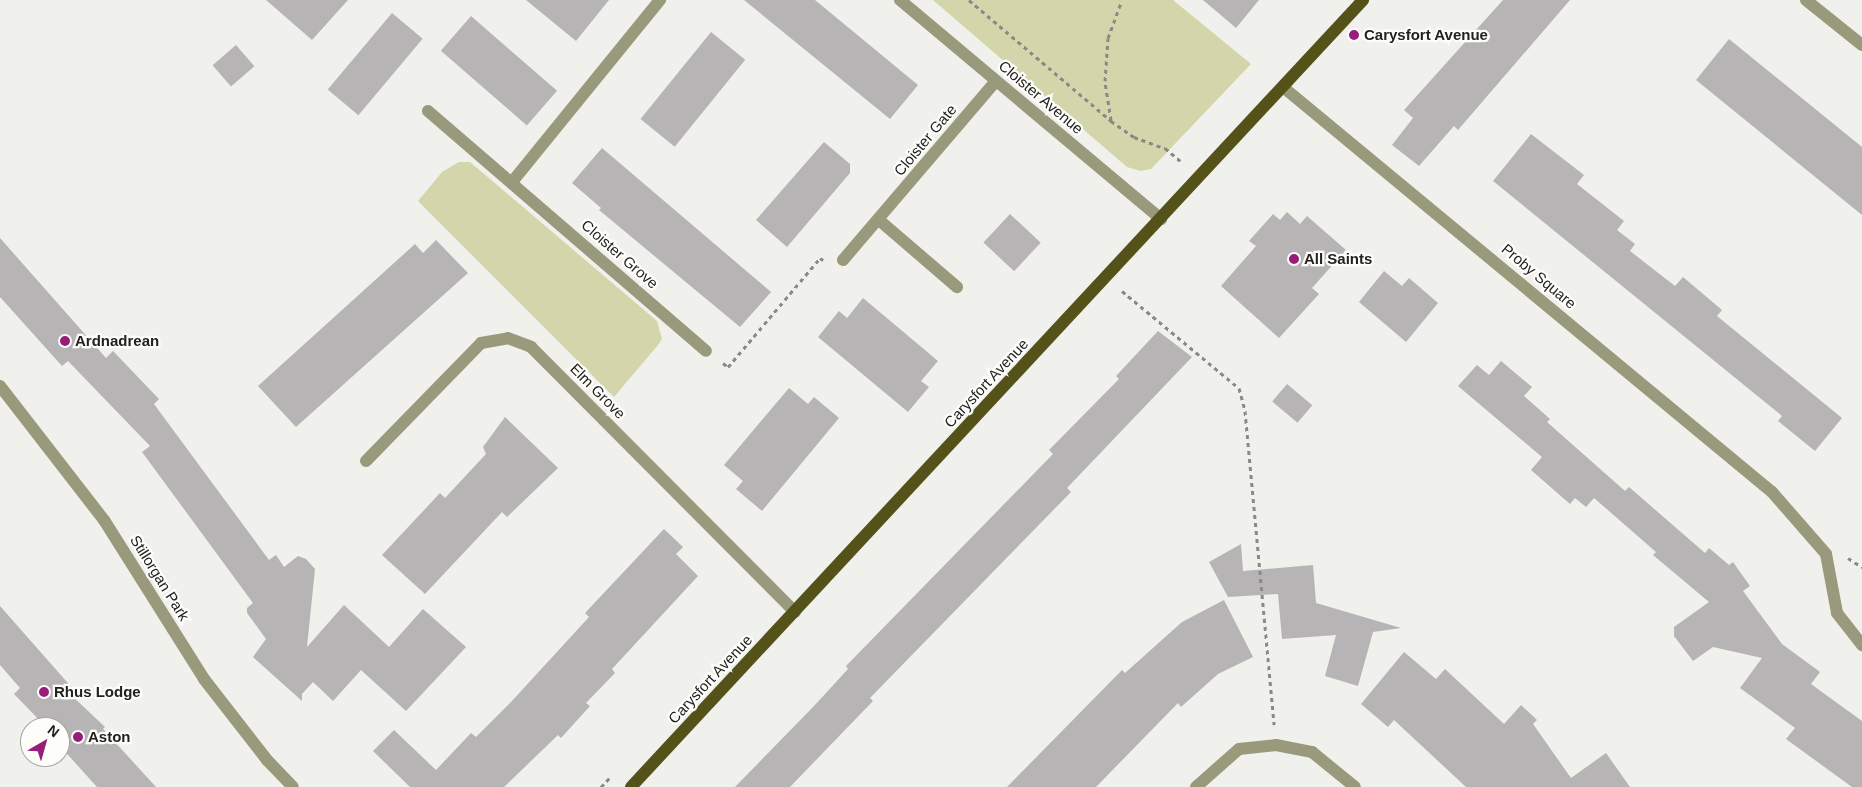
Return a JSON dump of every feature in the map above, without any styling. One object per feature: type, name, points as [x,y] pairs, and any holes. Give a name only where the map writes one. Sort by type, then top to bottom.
[{"type":"main road","name":"Carysfort Avenue","points":[[631,787],[1363,0]]},
{"type":"street","points":[[512,182],[660,0]]},
{"type":"street","name":"Cloister Avenue","points":[[900,0],[1161,219]]},
{"type":"street","points":[[1806,0],[1862,45]]},
{"type":"street","name":"Cloister Gate","points":[[843,260],[996,81]]},
{"type":"street","name":"Proby Square","points":[[1282,87],[1772,492],[1826,554],[1837,613],[1862,645]]},
{"type":"street","name":"Cloister Grove","points":[[428,112],[512,182],[706,351]]},
{"type":"street","points":[[878,220],[957,287]]},
{"type":"street","name":"Elm Grove","points":[[366,461],[481,343],[508,338],[531,347],[795,612]]},
{"type":"street","name":"Stillorgan Park","points":[[0,386],[104,520],[204,679],[267,760],[293,787]]},
{"type":"street","points":[[1196,787],[1239,749],[1276,746],[1312,752],[1354,787]]},
{"type":"path","points":[[969,0],[1111,121],[1134,137],[1164,148],[1183,163]]},
{"type":"path","points":[[1111,121],[1105,81],[1108,38],[1122,0]]},
{"type":"path","points":[[706,351],[728,368],[820,258],[836,270],[843,260]]},
{"type":"path","points":[[1106,278],[1239,388],[1245,411],[1276,746]]},
{"type":"green space","points":[[933,0],[1173,0],[1251,64],[1151,169],[1140,171],[1127,167]]},
{"type":"green space","points":[[459,162],[470,162],[657,321],[662,339],[614,397],[418,201],[442,172]]},
{"type":"building","points":[[266,0],[348,0],[312,40]]},
{"type":"building","points":[[526,0],[609,0],[576,41]]},
{"type":"building","points":[[744,0],[815,0],[918,85],[890,119]]},
{"type":"building","points":[[1203,0],[1259,0],[1236,28]]},
{"type":"building","points":[[1503,0],[1570,0],[1458,130],[1454,126],[1419,166],[1392,145],[1413,118],[1404,110]]},
{"type":"building","points":[[392,13],[423,39],[358,115],[328,90]]},
{"type":"building","points":[[471,16],[557,91],[527,126],[441,51]]},
{"type":"building","points":[[711,32],[745,60],[675,147],[641,119]]},
{"type":"building","points":[[1729,39],[1862,147],[1862,215],[1696,80]]},
{"type":"building","points":[[236,45],[254,66],[231,86],[213,65]]},
{"type":"building","points":[[1531,134],[1584,175],[1577,184],[1624,221],[1617,230],[1635,244],[1630,251],[1675,286],[1683,277],[1722,310],[1717,316],[1842,418],[1815,451],[1778,421],[1782,416],[1493,181]]},
{"type":"building","points":[[824,142],[850,164],[850,173],[787,247],[756,220]]},
{"type":"building","points":[[602,148],[771,292],[740,327],[599,210],[601,208],[572,183]]},
{"type":"building","name":"All Saints","points":[[1287,212],[1300,224],[1307,216],[1346,250],[1312,288],[1319,294],[1279,338],[1221,286],[1256,246],[1249,241],[1273,214],[1280,220]]},
{"type":"building","points":[[1010,214],[1041,243],[1014,271],[983,243]]},
{"type":"building","points":[[0,238],[106,358],[113,351],[159,399],[154,404],[269,560],[276,555],[284,567],[298,556],[306,559],[315,569],[307,647],[344,605],[389,647],[423,609],[466,647],[406,711],[361,670],[333,701],[313,682],[302,694],[302,701],[253,657],[266,639],[247,613],[247,608],[253,603],[142,452],[150,446],[68,361],[62,366],[0,297]]},
{"type":"building","points":[[436,240],[468,273],[296,427],[258,386],[415,244],[423,253]]},
{"type":"building","points":[[1384,271],[1402,286],[1409,278],[1438,303],[1406,342],[1359,302]]},
{"type":"building","points":[[863,298],[938,361],[921,381],[929,387],[908,412],[818,337],[839,311],[847,318]]},
{"type":"building","points":[[1158,331],[1192,357],[1067,488],[1071,492],[870,698],[873,701],[790,787],[735,787],[848,669],[846,666],[1053,454],[1049,450],[1119,379],[1116,376]]},
{"type":"building","points":[[1501,361],[1532,387],[1524,396],[1550,419],[1547,422],[1625,491],[1629,487],[1705,553],[1709,548],[1729,565],[1733,562],[1750,586],[1743,591],[1782,644],[1820,672],[1811,684],[1862,721],[1862,787],[1852,787],[1786,739],[1795,728],[1740,688],[1762,658],[1713,647],[1693,661],[1674,636],[1674,627],[1709,602],[1653,555],[1656,552],[1594,498],[1586,507],[1575,498],[1570,504],[1531,470],[1542,457],[1458,386],[1477,365],[1489,375]]},
{"type":"building","points":[[1287,384],[1312,405],[1297,423],[1272,402]]},
{"type":"building","points":[[789,388],[808,404],[814,397],[839,418],[762,511],[736,489],[743,481],[724,465]]},
{"type":"building","points":[[505,417],[558,468],[507,517],[502,512],[425,594],[382,555],[440,493],[445,498],[486,454],[483,447]]},
{"type":"building","points":[[664,529],[683,547],[676,554],[698,576],[612,669],[615,673],[586,703],[590,706],[561,738],[558,735],[504,787],[410,787],[373,751],[394,730],[436,770],[471,733],[476,737],[511,702],[589,617],[585,613]]},
{"type":"building","points":[[1241,544],[1243,571],[1313,565],[1316,603],[1401,628],[1373,632],[1358,686],[1325,676],[1336,635],[1282,639],[1278,594],[1228,597],[1209,562]]},
{"type":"building","points":[[1224,600],[1253,657],[1218,674],[1181,707],[1178,703],[1096,787],[1007,787],[1122,670],[1125,673],[1182,622]]},
{"type":"building","points":[[0,606],[74,690],[70,694],[105,727],[103,729],[156,787],[97,787],[70,757],[70,717],[36,717],[14,694],[20,688],[0,665]]},
{"type":"building","points":[[1404,652],[1436,679],[1445,669],[1504,724],[1521,705],[1537,720],[1533,724],[1571,778],[1606,753],[1630,787],[1466,787],[1394,720],[1388,727],[1361,704]]},
{"type":"place","name":"Carysfort Avenue","points":[[1354,35]]},
{"type":"place","name":"All Saints","points":[[1294,259]]},
{"type":"place","name":"Ardnadrean","points":[[65,341]]},
{"type":"place","name":"Rhus Lodge","points":[[44,692]]},
{"type":"place","name":"Aston","points":[[78,737]]}]
